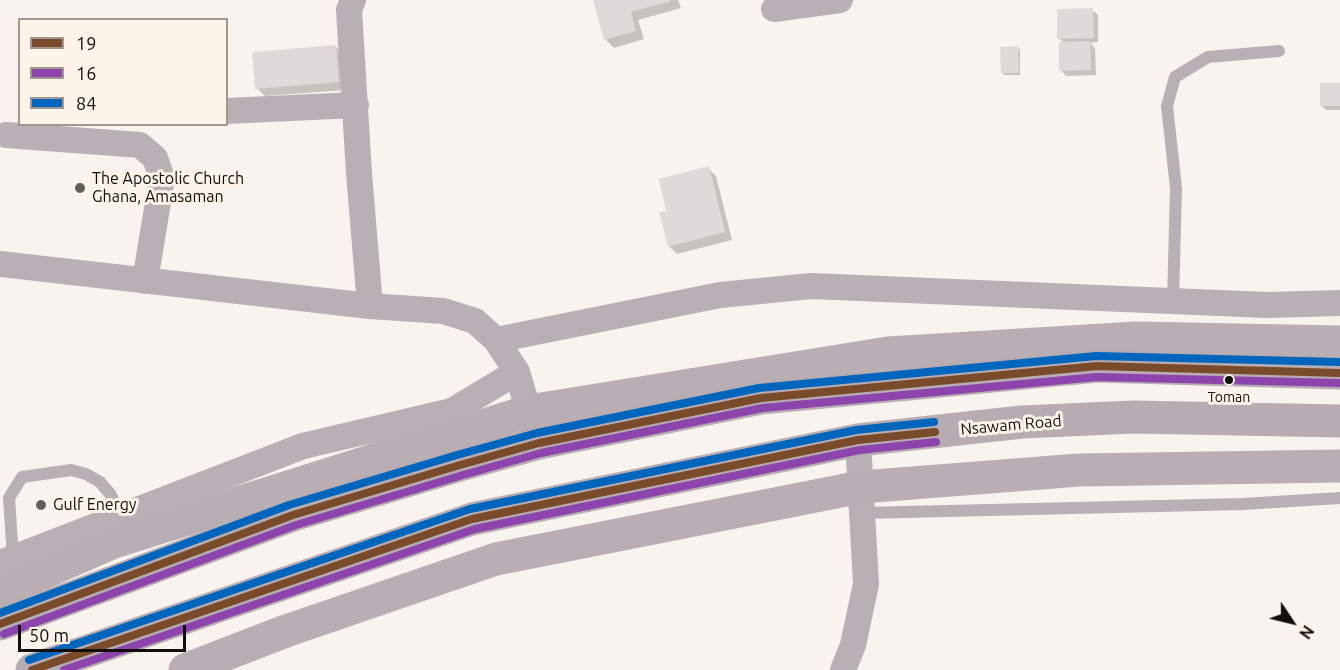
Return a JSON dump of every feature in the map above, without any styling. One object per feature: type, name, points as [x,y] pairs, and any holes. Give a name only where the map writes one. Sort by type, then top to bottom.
[{"type":"highway","points":[[0,624],[293,515],[539,443],[761,398],[1097,366],[1340,373]]},
{"type":"highway","name":"Nsawam Road","points":[[32,670],[472,519],[858,440],[1022,422],[1134,417],[1340,421]]},
{"type":"main road","points":[[0,592],[114,542],[529,411],[888,353],[1136,338],[1340,342]]},
{"type":"main road","points":[[185,670],[286,631],[496,560],[861,500],[1079,470],[1340,466]]},
{"type":"street","points":[[353,0],[349,10],[370,306]]},
{"type":"street","points":[[774,9],[840,0]]},
{"type":"street","points":[[228,111],[356,105]]},
{"type":"street","points":[[6,135],[140,145],[155,158],[162,178],[145,281]]},
{"type":"street","points":[[0,264],[370,306],[443,311],[475,321],[496,339],[517,372],[539,443]]},
{"type":"street","points":[[496,339],[720,296],[811,286],[1267,305],[1340,303]]},
{"type":"street","points":[[7,560],[303,446],[452,411],[517,372]]},
{"type":"street","points":[[843,670],[853,645],[866,584],[858,440]]},
{"type":"lane","points":[[1173,301],[1176,188],[1167,106],[1175,77],[1208,57],[1279,51]]},
{"type":"lane","points":[[7,560],[9,498],[22,477],[71,470],[86,474],[100,483],[111,495],[120,516]]},
{"type":"lane","points":[[861,500],[1243,504],[1340,498]]},
{"type":"building","points":[[593,0],[671,1],[631,12],[636,31],[604,40]]},
{"type":"building","points":[[1093,8],[1094,38],[1057,39],[1057,9]]},
{"type":"building","points":[[1090,41],[1091,70],[1059,71],[1059,42]]},
{"type":"building","points":[[336,45],[339,82],[255,89],[252,52]]},
{"type":"building","points":[[1018,46],[1019,73],[1001,73],[1000,47]]},
{"type":"building","points":[[1320,83],[1340,83],[1340,106],[1320,106]]},
{"type":"building","points":[[709,166],[725,232],[668,247],[659,212],[666,211],[659,179]]},
{"type":"transit line","name":"84","points":[[0,613],[289,505],[457,455],[537,433],[759,388],[1096,356],[1340,362]]},
{"type":"transit line","name":"19","points":[[0,624],[293,515],[460,465],[539,443],[761,398],[1097,366],[1340,373]]},
{"type":"transit line","name":"16","points":[[4,634],[296,525],[463,475],[541,453],[763,408],[1097,377],[1340,383]]},
{"type":"transit line","name":"84","points":[[29,660],[470,509],[856,430],[934,422]]},
{"type":"transit line","name":"19","points":[[32,670],[472,519],[858,440],[935,432]]},
{"type":"transit line","name":"16","points":[[64,670],[475,529],[860,450],[936,442]]},
{"type":"place","name":"The Apostolic Church Ghana, Amasaman","points":[[80,188]]},
{"type":"place","name":"Toman","points":[[1229,380]]},
{"type":"place","name":"Gulf Energy","points":[[41,505]]}]
